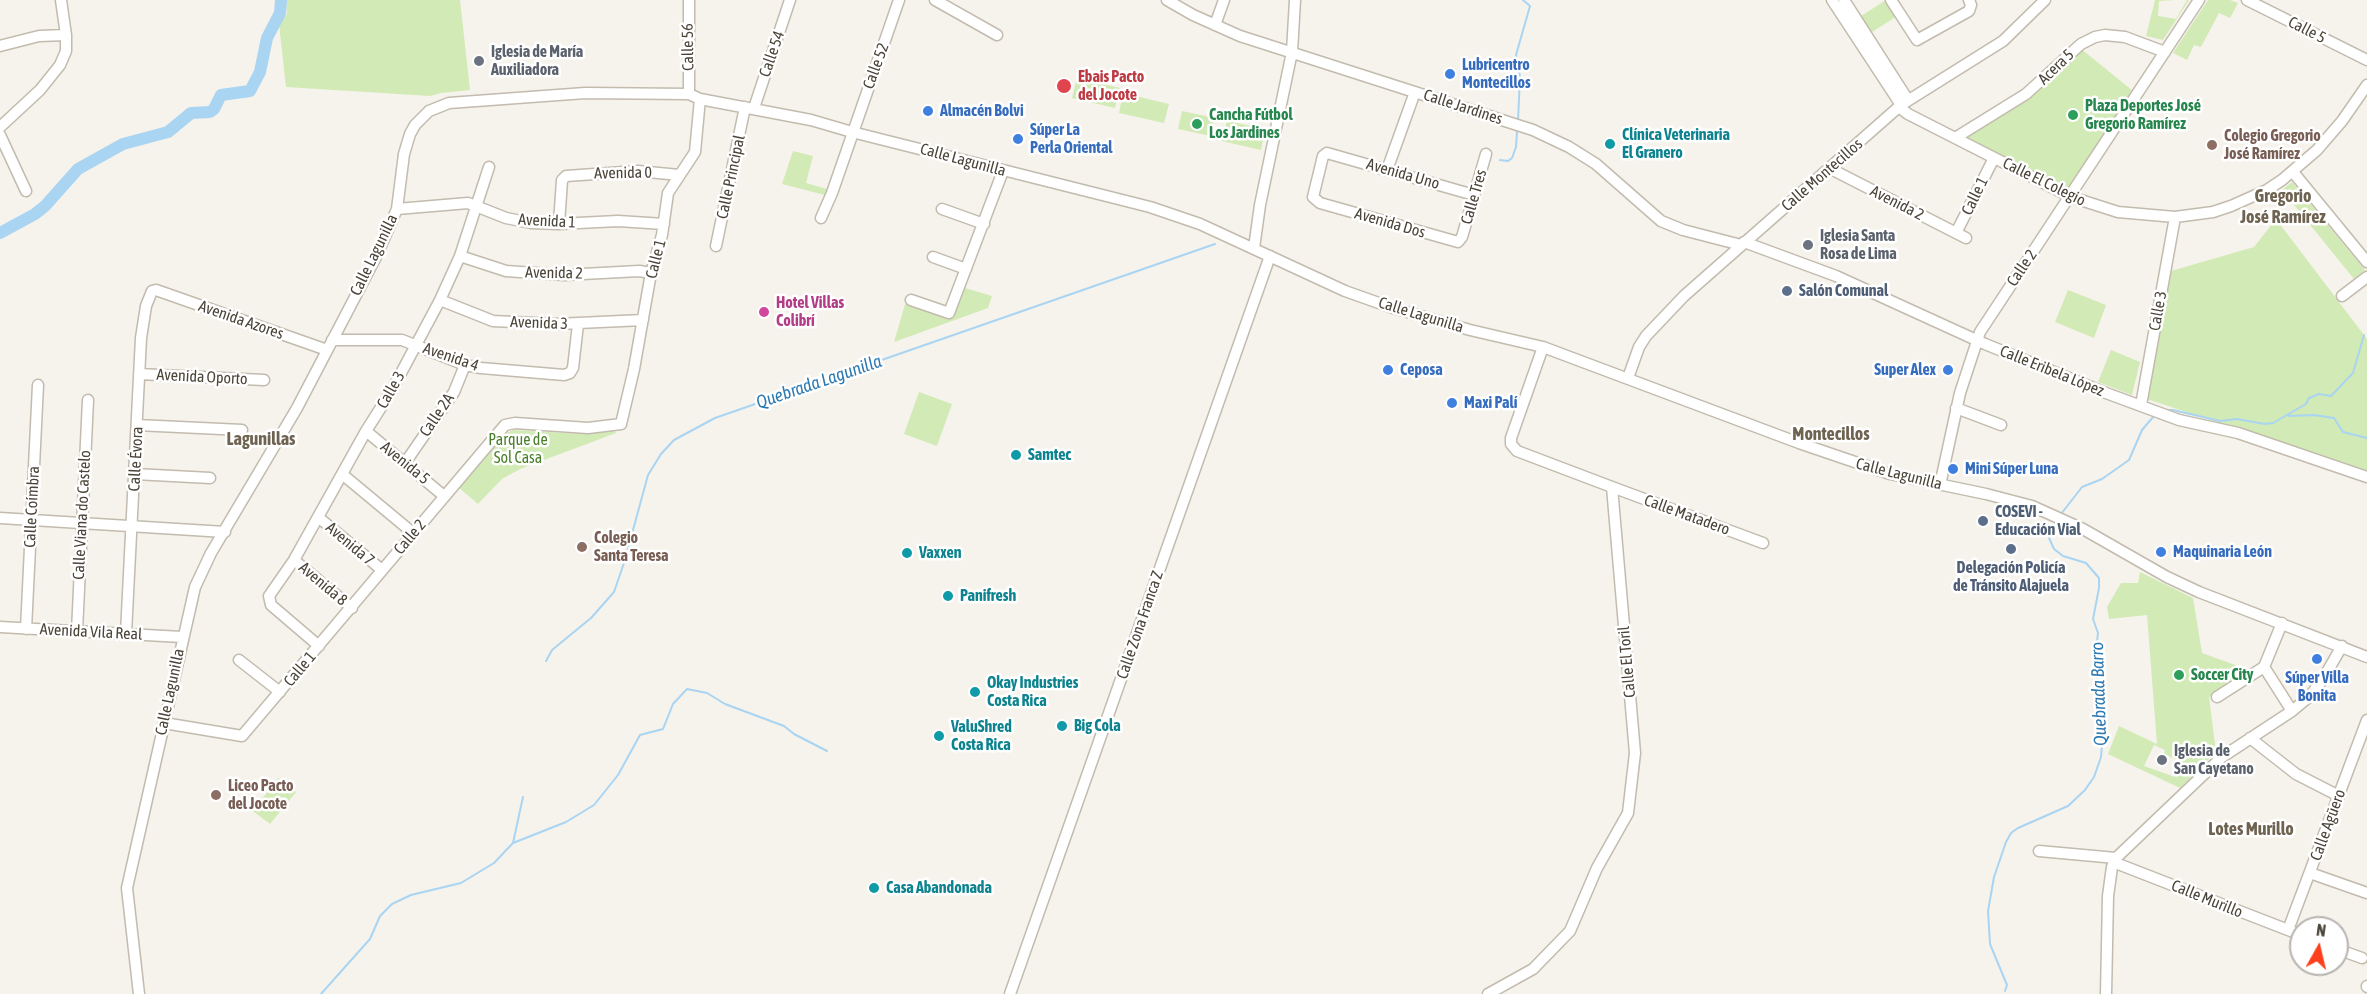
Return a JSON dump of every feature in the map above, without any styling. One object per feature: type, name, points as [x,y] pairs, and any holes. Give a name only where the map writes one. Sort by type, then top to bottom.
[{"type":"street","points":[[0,127],[40,90],[60,65],[66,51],[61,0]]},
{"type":"street","name":"Calle 56","points":[[689,0],[689,94]]},
{"type":"street","name":"Calle 54","points":[[749,107],[790,0]]},
{"type":"street","name":"Calle 52","points":[[852,132],[899,0]]},
{"type":"street","points":[[936,0],[997,35]]},
{"type":"street","name":"Calle Jardines","points":[[1167,0],[1240,36],[1510,122],[1549,138],[1605,171],[1661,221],[1683,230],[1743,244]]},
{"type":"street","points":[[1215,25],[1224,0]]},
{"type":"street","points":[[1254,248],[1260,205],[1292,52],[1295,0]]},
{"type":"street","points":[[1832,0],[1903,104]]},
{"type":"street","points":[[1844,0],[1903,104]]},
{"type":"street","name":"Calle Montecillos","points":[[1628,378],[1639,347],[1647,335],[1684,296],[1903,104],[2003,41],[2045,0]]},
{"type":"street","name":"Calle 2","points":[[1940,485],[1956,408],[1980,332],[2199,0]]},
{"type":"street","name":"Calle 5","points":[[2247,0],[2367,60]]},
{"type":"street","points":[[1898,2],[1917,40],[1969,11],[1970,2]]},
{"type":"street","points":[[0,46],[39,36],[66,35]]},
{"type":"street","name":"Acera 5","points":[[1955,138],[2026,94],[2081,44],[2095,37],[2105,35],[2125,37],[2165,52]]},
{"type":"street","name":"Calle El Colegio","points":[[1903,104],[1908,114],[2071,197],[2136,216],[2175,217],[2213,212],[2267,190],[2293,172],[2335,130],[2367,85]]},
{"type":"street","points":[[1387,170],[1401,125],[1406,119],[1412,91]]},
{"type":"street","name":"Calle Lagunilla","points":[[140,994],[127,888],[195,587],[211,553],[297,408],[377,255],[397,209],[404,154],[410,134],[421,117],[439,105],[449,103],[585,93],[689,94],[700,99],[812,120],[1171,213],[1254,248],[1344,291],[1390,307],[1470,330],[1543,347],[1854,463],[1909,480],[2020,502],[2060,518],[2199,592],[2367,657]]},
{"type":"street","name":"Calle 1","points":[[501,428],[515,423],[588,428],[621,424],[651,273],[664,224],[668,193],[695,152],[700,99]]},
{"type":"street","name":"Calle Principal","points":[[716,246],[749,107]]},
{"type":"street","points":[[821,218],[832,193],[852,132]]},
{"type":"street","points":[[0,135],[26,191]]},
{"type":"street","name":"Avenida Uno","points":[[1320,203],[1313,197],[1317,177],[1323,156],[1331,154],[1474,195]]},
{"type":"street","name":"Calle Tres","points":[[1461,240],[1486,154]]},
{"type":"street","name":"Calle 1","points":[[1961,236],[1994,158]]},
{"type":"street","name":"Calle 3","points":[[320,645],[268,601],[392,390],[440,300],[460,256],[489,166]]},
{"type":"street","name":"Avenida 2","points":[[1829,168],[1961,236]]},
{"type":"street","name":"Avenida 0","points":[[559,224],[562,180],[566,176],[638,171],[679,175]]},
{"type":"street","points":[[911,300],[950,313],[1003,171]]},
{"type":"street","points":[[2293,172],[2367,262]]},
{"type":"street","name":"Avenida 1","points":[[397,209],[468,203],[519,221],[559,224],[618,221],[664,224]]},
{"type":"street","name":"Avenida Dos","points":[[1320,203],[1456,242],[1461,240]]},
{"type":"street","points":[[942,209],[984,224]]},
{"type":"street","name":"Calle 3","points":[[2141,405],[2175,217]]},
{"type":"street","name":"Calle Eribela López","points":[[1743,244],[1836,276],[1977,341],[2179,420],[2238,433],[2367,477]]},
{"type":"street","name":"Avenida 2","points":[[460,256],[506,271],[564,275],[651,273]]},
{"type":"street","name":"Calle Zona Franca Z","points":[[1010,994],[1270,256]]},
{"type":"street","points":[[933,257],[966,269]]},
{"type":"street","points":[[2342,296],[2367,277]]},
{"type":"street","name":"Avenida Azores","points":[[156,290],[329,345]]},
{"type":"street","name":"Calle Évora","points":[[126,633],[143,322],[152,291],[156,290]]},
{"type":"street","name":"Avenida 3","points":[[440,300],[493,321],[578,324],[643,320]]},
{"type":"street","name":"Avenida 4","points":[[329,345],[402,340],[465,365],[564,375],[570,373],[573,368],[578,324]]},
{"type":"street","points":[[1543,347],[1511,438],[1514,449],[1612,487]]},
{"type":"street","name":"Calle 2A","points":[[405,463],[454,392],[465,365]]},
{"type":"street","name":"Avenida Oporto","points":[[140,374],[264,380]]},
{"type":"street","name":"Calle Coímbra","points":[[26,629],[38,385]]},
{"type":"street","name":"Calle Viana do Castelo","points":[[77,631],[88,400]]},
{"type":"street","points":[[1956,408],[2001,425]]},
{"type":"street","points":[[137,425],[242,429]]},
{"type":"street","name":"Calle 2","points":[[320,645],[501,428]]},
{"type":"street","name":"Avenida 5","points":[[366,431],[444,496]]},
{"type":"street","points":[[135,474],[210,478]]},
{"type":"street","points":[[342,474],[413,533]]},
{"type":"street","name":"Calle Matadero","points":[[1612,487],[1763,543]]},
{"type":"street","name":"Calle El Toril","points":[[1488,994],[1533,969],[1570,931],[1597,867],[1628,813],[1635,753],[1612,487]]},
{"type":"street","name":"Avenida 7","points":[[318,517],[382,570]]},
{"type":"street","points":[[0,518],[225,531]]},
{"type":"street","name":"Avenida 8","points":[[294,560],[352,608]]},
{"type":"street","points":[[2217,696],[2264,667],[2282,623]]},
{"type":"street","name":"Avenida Vila Real","points":[[0,627],[182,637]]},
{"type":"street","name":"Calle 1","points":[[164,723],[242,736],[320,645]]},
{"type":"street","points":[[2106,994],[2108,896],[2115,860],[2222,757],[2292,711],[2310,696],[2323,680],[2342,646]]},
{"type":"street","points":[[239,660],[280,692]]},
{"type":"street","points":[[2264,667],[2292,711]]},
{"type":"street","name":"Calle Agüero","points":[[2288,930],[2367,720]]},
{"type":"street","points":[[2250,738],[2296,774],[2338,796]]},
{"type":"street","name":"Calle Murillo","points":[[2038,850],[2115,860],[2288,930]]},
{"type":"street","points":[[2310,873],[2367,893]]},
{"type":"street","points":[[2349,953],[2362,958]]},
{"type":"green space","points":[[286,0],[460,0],[470,90],[430,96],[286,87],[279,24],[287,14]]},
{"type":"green space","points":[[1886,0],[1897,16],[1869,34],[1858,18]]},
{"type":"green space","points":[[2155,0],[2176,0],[2159,1],[2158,16],[2176,19],[2189,0],[2163,40],[2146,36]]},
{"type":"green space","points":[[2208,0],[2230,0],[2238,3],[2230,18],[2219,13],[2201,47],[2194,45],[2187,60],[2173,53]]},
{"type":"green space","points":[[2080,48],[2133,91],[2070,191],[1965,136],[2024,102],[2055,76]]},
{"type":"green space","points":[[1077,78],[1120,88],[1115,108],[1072,98]]},
{"type":"green space","points":[[1123,93],[1169,104],[1164,123],[1119,113]]},
{"type":"green space","name":"Cancha Fútbol Los Jardines","points":[[1182,111],[1215,118],[1211,136],[1178,129]]},
{"type":"green space","points":[[1227,121],[1265,129],[1261,150],[1222,141]]},
{"type":"green space","points":[[793,151],[813,156],[806,183],[827,189],[825,195],[782,184]]},
{"type":"green space","points":[[2292,182],[2365,270],[2354,279],[2282,190]]},
{"type":"green space","points":[[2276,219],[2367,339],[2367,472],[2147,399],[2171,271],[2254,247]]},
{"type":"green space","points":[[965,288],[992,296],[988,308],[894,342],[906,301],[953,318]]},
{"type":"green space","points":[[2068,290],[2106,305],[2094,338],[2055,322]]},
{"type":"green space","points":[[2111,350],[2140,362],[2132,395],[2098,382]]},
{"type":"green space","points":[[919,392],[952,404],[937,446],[904,434]]},
{"type":"green space","name":"Parque de Sol Casa","points":[[513,430],[583,434],[615,431],[616,433],[520,469],[502,479],[478,504],[458,487],[505,434]]},
{"type":"green space","name":"Soccer City","points":[[2140,572],[2193,598],[2202,653],[2249,670],[2250,673],[2209,697],[2216,752],[2180,788],[2108,754],[2119,726],[2157,744],[2147,615],[2109,619],[2107,607],[2121,583],[2138,583]],"holes":[[[2154,745],[2165,750],[2164,754],[2182,762],[2175,777],[2144,766]]]},
{"type":"green space","points":[[278,778],[296,792],[270,824],[253,811]]},
{"type":"waterway","points":[[0,233],[45,206],[78,169],[123,144],[168,132],[191,113],[210,112],[221,95],[250,91],[260,72],[267,38],[280,13],[281,0]]},
{"type":"waterway","name":"Quebrada Lagunilla","points":[[1518,121],[1520,77],[1516,55],[1530,6],[1523,0]]},
{"type":"waterway","name":"Quebrada Lagunilla","points":[[1500,160],[1508,161],[1512,158],[1516,147],[1517,132]]},
{"type":"waterway","name":"Quebrada Lagunilla","points":[[546,661],[552,650],[591,618],[614,592],[648,475],[661,454],[674,440],[715,418],[1215,244]]},
{"type":"waterway","name":"Quebrada Barro","points":[[2166,410],[2220,421],[2237,419],[2265,424],[2273,423],[2306,404],[2309,398],[2319,394],[2331,396],[2353,373],[2364,335]]},
{"type":"waterway","points":[[2289,416],[2314,415],[2334,418],[2343,432],[2367,438]]},
{"type":"waterway","name":"Quebrada Barro","points":[[2061,514],[2082,487],[2102,479],[2129,460],[2142,430],[2154,416]]},
{"type":"waterway","name":"Quebrada Barro","points":[[2005,991],[2007,985],[1990,944],[1988,911],[1994,877],[2006,842],[2011,833],[2018,828],[2068,806],[2085,790],[2094,777],[2101,757],[2103,733],[2095,660],[2098,633],[2093,619],[2099,578],[2086,563],[2063,556],[2054,549],[2049,538],[2056,521]]},
{"type":"waterway","points":[[513,843],[566,822],[594,805],[618,775],[640,735],[663,729],[673,704],[687,689],[707,693],[725,704],[784,726],[794,734],[827,751]]},
{"type":"waterway","name":"Quebrada Lagunilla","points":[[321,994],[370,939],[380,916],[392,904],[411,895],[461,883],[494,863],[513,843],[523,797]]},
{"type":"place","name":"Iglesia de María Auxiliadora","points":[[479,61]]},
{"type":"place","name":"Lubricentro Montecillos","points":[[1450,74]]},
{"type":"place","name":"Ebais Pacto del Jocote","points":[[1064,86]]},
{"type":"place","name":"Almacén Bolvi","points":[[928,111]]},
{"type":"place","name":"Plaza Deportes José Gregorio Ramírez","points":[[2073,115]]},
{"type":"place","name":"Cancha Fútbol Los Jardines","points":[[1197,124]]},
{"type":"place","name":"Súper La Perla Oriental","points":[[1018,139]]},
{"type":"place","name":"Clínica Veterinaria El Granero","points":[[1610,144]]},
{"type":"place","name":"Colegio Gregorio José Ramírez","points":[[2212,145]]},
{"type":"place","name":"Iglesia Santa Rosa de Lima","points":[[1808,245]]},
{"type":"place","name":"Salón Comunal","points":[[1787,291]]},
{"type":"place","name":"Hotel Villas Colibrí","points":[[764,312]]},
{"type":"place","name":"Ceposa","points":[[1388,370]]},
{"type":"place","name":"Super Alex","points":[[1948,370]]},
{"type":"place","name":"Maxi Palí","points":[[1452,403]]},
{"type":"place","name":"Samtec","points":[[1016,455]]},
{"type":"place","name":"Mini Súper Luna","points":[[1953,469]]},
{"type":"place","name":"COSEVI - Educación Vial","points":[[1983,521]]},
{"type":"place","name":"Colegio Santa Teresa","points":[[582,547]]},
{"type":"place","name":"Delegación Policía de Tránsito Alajuela","points":[[2011,549]]},
{"type":"place","name":"Maquinaria León","points":[[2161,552]]},
{"type":"place","name":"Vaxxen","points":[[907,553]]},
{"type":"place","name":"Panifresh","points":[[948,596]]},
{"type":"place","name":"Súper Villa Bonita","points":[[2317,659]]},
{"type":"place","name":"Soccer City","points":[[2179,675]]},
{"type":"place","name":"Okay Industries Costa Rica","points":[[975,692]]},
{"type":"place","name":"Big Cola","points":[[1062,726]]},
{"type":"place","name":"ValuShred Costa Rica","points":[[939,736]]},
{"type":"place","name":"Iglesia de San Cayetano","points":[[2162,760]]},
{"type":"place","name":"Liceo Pacto del Jocote","points":[[216,795]]},
{"type":"place","name":"Casa Abandonada","points":[[874,888]]},
{"type":"district","name":"Gregorio José Ramírez","points":[[2283,206]]},
{"type":"district","name":"Montecillos","points":[[1831,434]]},
{"type":"district","name":"Lagunillas","points":[[261,439]]},
{"type":"district","name":"Lotes Murillo","points":[[2251,829]]}]
